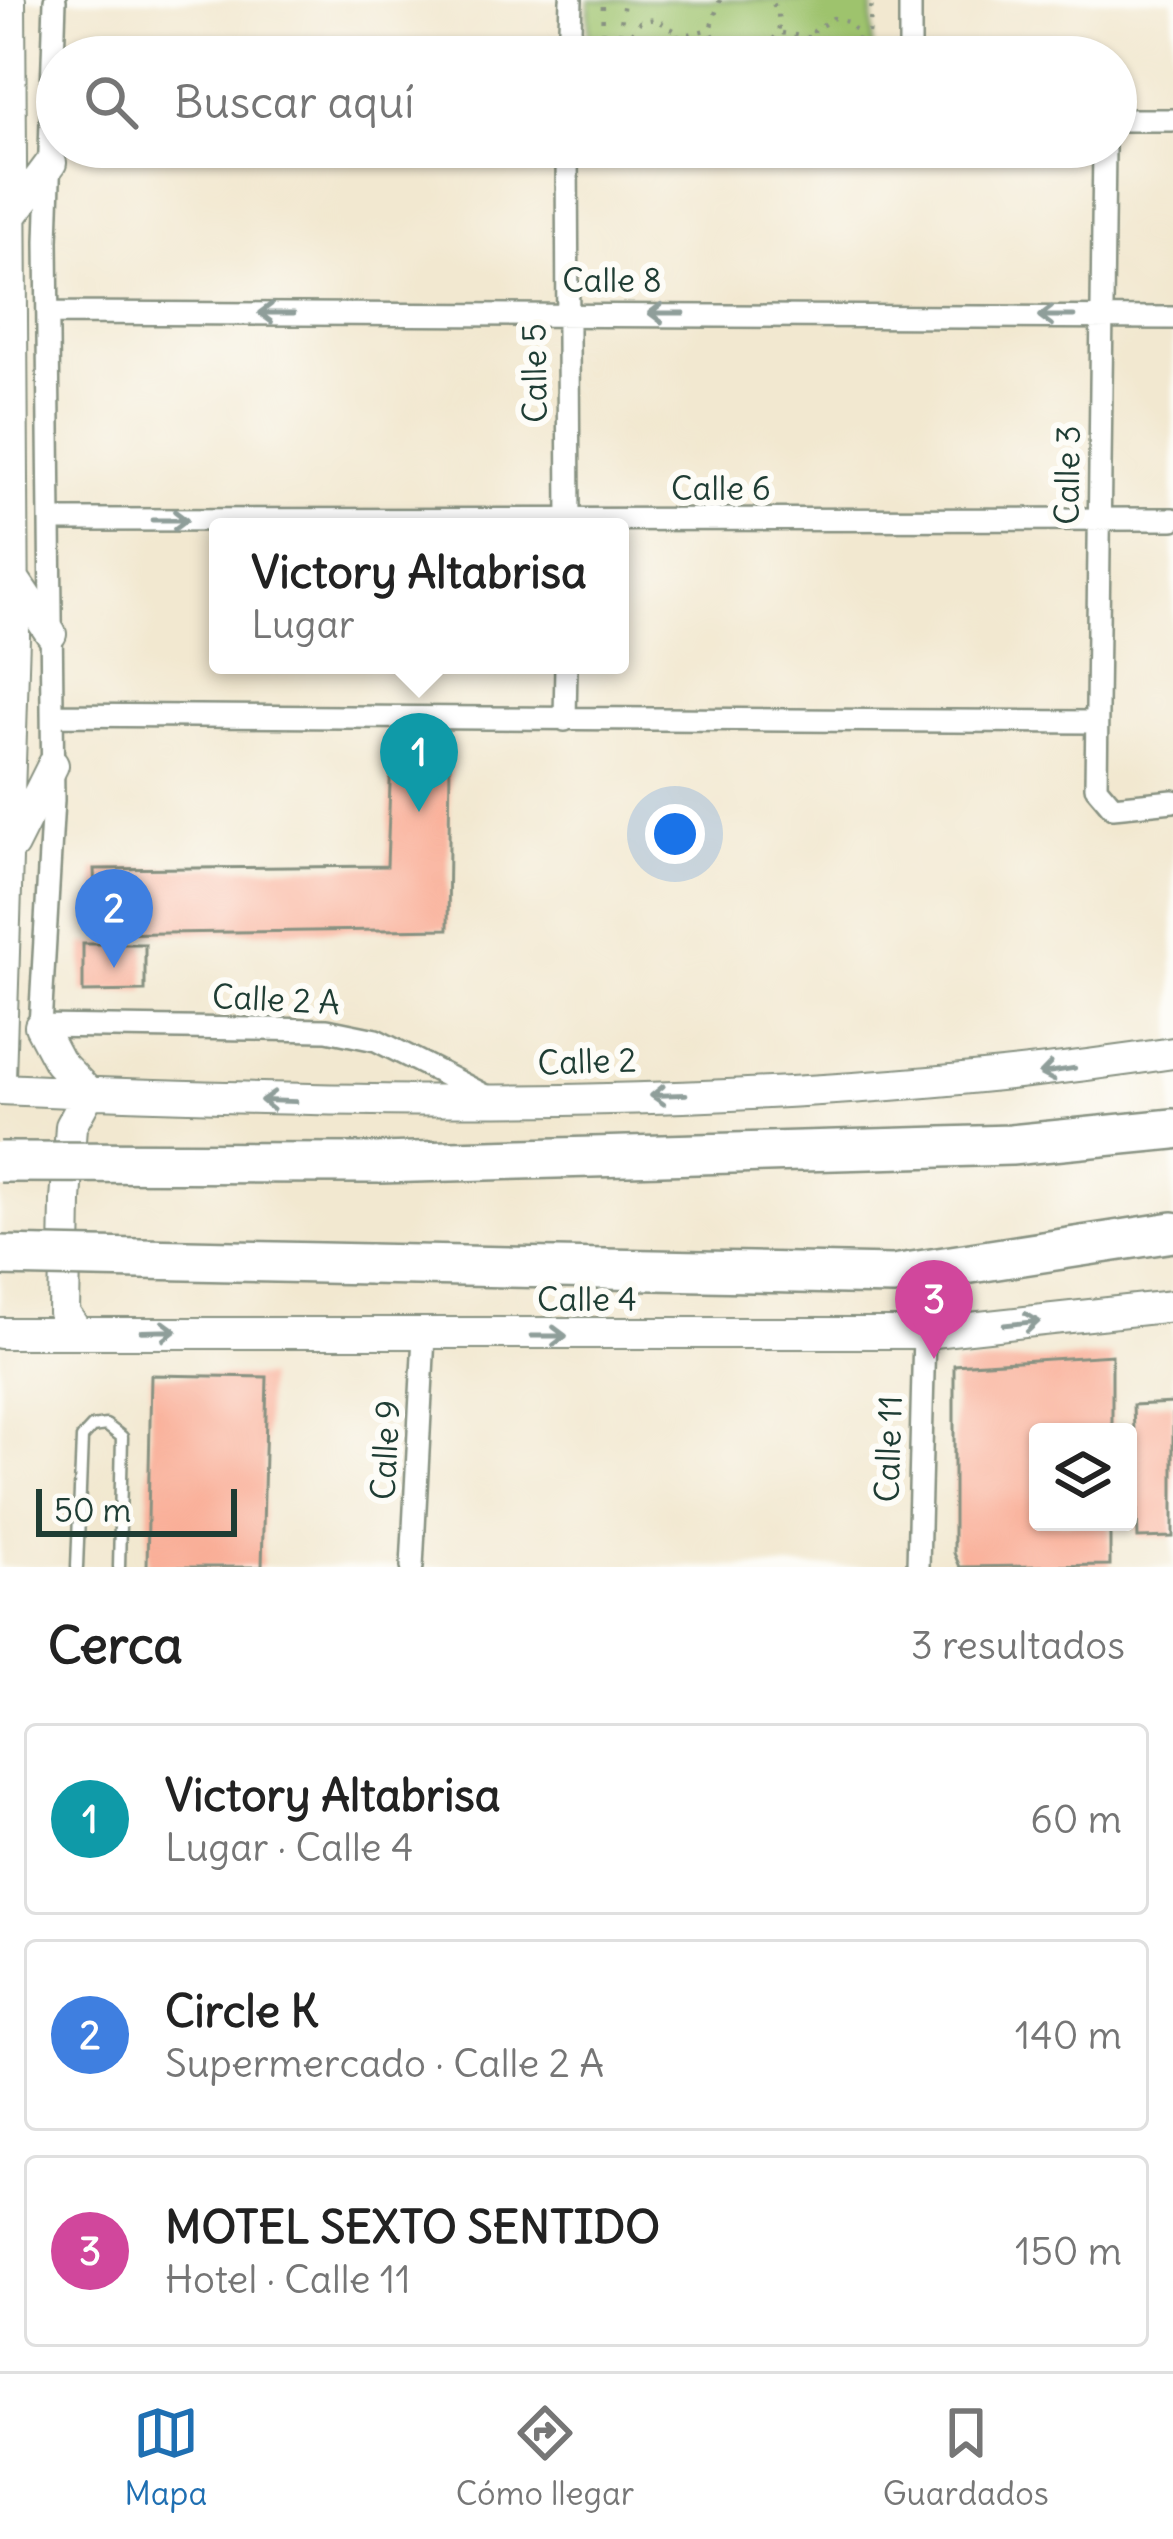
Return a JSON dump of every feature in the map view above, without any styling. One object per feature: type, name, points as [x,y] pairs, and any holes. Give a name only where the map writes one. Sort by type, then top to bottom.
[{"type":"highway","points":[[0,1162],[379,1163],[1011,1145],[1173,1129]]},
{"type":"highway","points":[[0,1256],[893,1275],[1173,1232]]},
{"type":"main road","points":[[0,1078],[14,578],[10,0]]},
{"type":"main road","points":[[10,218],[48,168]]},
{"type":"main road","points":[[14,578],[51,634]]},
{"type":"main road","points":[[8,856],[52,765]]},
{"type":"main road","points":[[40,1026],[59,1062],[89,1093],[71,1126],[66,1201],[64,1313],[77,1332]]},
{"type":"main road","name":"Calle 2","points":[[0,1089],[293,1102],[825,1091],[1022,1076],[1173,1053]]},
{"type":"main road","name":"Calle 4","points":[[0,1333],[924,1334],[1173,1306]]},
{"type":"street","points":[[55,0],[55,36]]},
{"type":"street","points":[[570,36],[571,0]]},
{"type":"street","points":[[910,0],[910,36]]},
{"type":"street","points":[[1137,120],[1173,120]]},
{"type":"street","points":[[40,1026],[52,765],[51,168]]},
{"type":"street","name":"Calle 5","points":[[567,168],[569,518]]},
{"type":"street","name":"Calle 3","points":[[1104,168],[1096,787],[1103,801],[1122,807],[1173,801]]},
{"type":"street","name":"Calle 8","points":[[50,313],[1173,318]]},
{"type":"street","name":"Calle 6","points":[[629,523],[1173,519]]},
{"type":"street","name":"Calle 6","points":[[53,520],[209,521]]},
{"type":"street","points":[[566,674],[566,720]]},
{"type":"street","points":[[52,715],[1095,722]]},
{"type":"street","name":"Calle 2 A","points":[[40,1026],[327,1030],[376,1040],[494,1100]]},
{"type":"street","name":"Calle 11","points":[[918,1567],[924,1334]]},
{"type":"street","name":"Calle 9","points":[[412,1567],[424,1336]]},
{"type":"lane","points":[[77,1567],[82,1438],[92,1427],[106,1426],[122,1437],[119,1567]]},
{"type":"path","points":[[602,0],[602,36]]},
{"type":"path","points":[[620,36],[624,0]]},
{"type":"path","points":[[714,36],[710,28],[720,0]]},
{"type":"path","points":[[771,0],[778,12],[776,36]]},
{"type":"path","points":[[869,36],[872,0]]},
{"type":"path","points":[[632,36],[640,22],[662,20],[676,36]]},
{"type":"path","points":[[814,36],[826,21],[848,22],[857,36]]},
{"type":"path","points":[[681,36],[710,28]]},
{"type":"path","points":[[779,33],[799,36]]},
{"type":"green space","points":[[589,0],[872,0],[872,36],[589,36]]},
{"type":"building","points":[[391,757],[450,758],[448,929],[97,934],[94,869],[387,866]]},
{"type":"building","points":[[83,944],[145,944],[145,991],[83,992]]},
{"type":"building","points":[[1112,1355],[1112,1423],[1029,1423],[1029,1531],[1110,1531],[1110,1565],[960,1567],[954,1553],[954,1365]]},
{"type":"building","points":[[151,1375],[267,1377],[262,1567],[147,1567]]},
{"type":"building","points":[[1173,1403],[1173,1537],[1138,1538],[1133,1405]]},
{"type":"place","name":"Victory Altabrisa","points":[[419,812]]},
{"type":"place","name":"Circle K","points":[[114,968]]},
{"type":"place","name":"MOTEL SEXTO SENTIDO","points":[[934,1359]]}]
